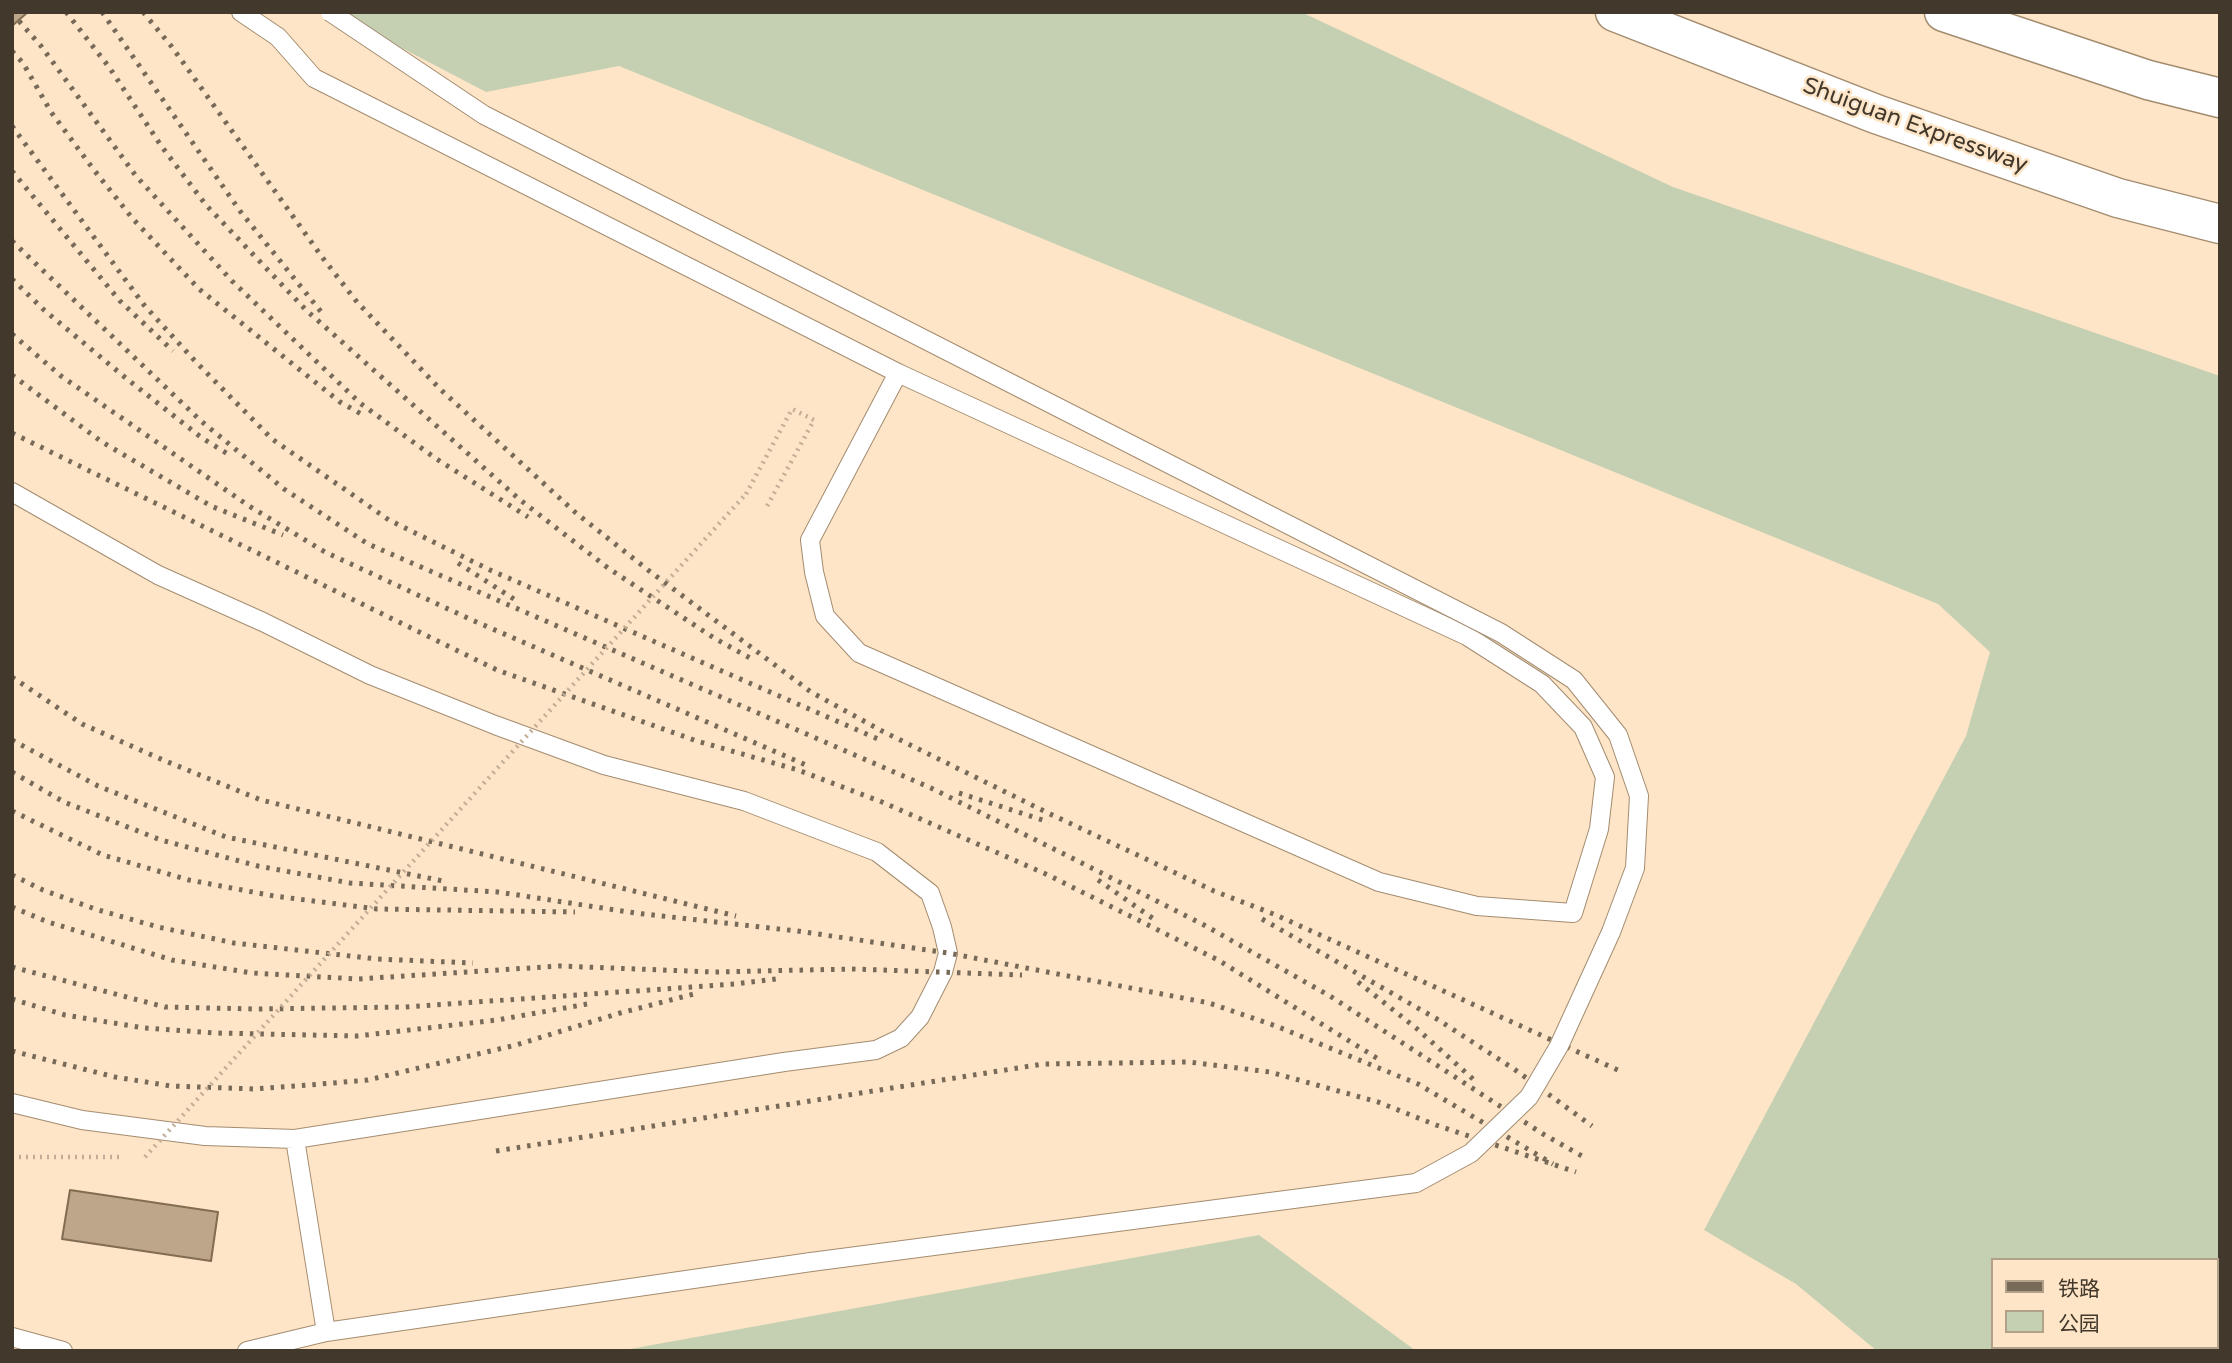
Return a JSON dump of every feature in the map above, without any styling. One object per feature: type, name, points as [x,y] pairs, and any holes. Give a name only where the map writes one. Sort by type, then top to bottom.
[{"type":"highway","name":"Shuiguan Expressway","points":[[1615,12],[1876,114],[2118,198],[2220,224]]},
{"type":"highway","points":[[1944,12],[2148,80],[2220,98]]},
{"type":"lane","points":[[241,12],[278,37],[314,78],[898,373],[1467,636],[1542,684],[1583,727],[1605,777],[1600,829],[1573,913],[1477,906],[1379,882],[859,653],[825,616],[814,572],[810,540],[898,373]]},
{"type":"lane","points":[[247,1351],[326,1332],[811,1262],[1416,1182],[1471,1153],[1529,1097],[1559,1046],[1611,932],[1635,868],[1639,796],[1618,735],[1574,680],[1501,632],[484,115],[330,12]]},
{"type":"lane","points":[[12,492],[158,575],[263,622],[370,675],[604,765],[744,801],[877,852],[930,893],[948,953],[943,972],[920,1017],[901,1038],[876,1050],[756,1066],[295,1139],[205,1136],[82,1120],[12,1103]]},
{"type":"lane","points":[[295,1139],[326,1332]]},
{"type":"lane","points":[[12,1337],[63,1351]]},
{"type":"path","points":[[12,1157],[145,1157],[746,494],[792,410],[814,419],[766,508]]},
{"type":"green space","points":[[339,12],[1301,12],[1673,187],[2220,376],[2220,1351],[1877,1351],[1796,1284],[1704,1230],[1966,736],[1990,652],[1938,604],[619,66],[486,92],[356,24]]},
{"type":"green space","points":[[1259,1235],[1416,1351],[619,1351]]},
{"type":"building","points":[[12,12],[28,12],[12,26]]},
{"type":"building","points":[[70,1190],[218,1212],[211,1261],[62,1239]]},
{"type":"railway","points":[[66,12],[109,67],[162,147],[206,205],[306,310],[519,499],[608,568],[714,638],[750,658]]},
{"type":"railway","points":[[102,12],[240,211],[322,313]]},
{"type":"railway","points":[[143,12],[172,47],[357,302],[440,389],[576,513],[811,692],[882,731],[1048,813],[1214,891],[1276,915],[1620,1071]]},
{"type":"railway","points":[[19,21],[41,46],[136,176],[232,281],[360,403],[435,458],[528,517]]},
{"type":"railway","points":[[12,51],[23,63],[51,112],[94,170],[133,219],[199,289],[340,402],[363,415]]},
{"type":"railway","points":[[12,126],[144,305],[272,439],[389,520],[490,570],[878,739]]},
{"type":"railway","points":[[12,171],[120,301],[173,351]]},
{"type":"railway","points":[[12,241],[201,421],[284,489],[368,544],[931,788],[1076,860],[1204,925],[1330,996],[1543,1134],[1582,1156]]},
{"type":"railway","points":[[12,279],[44,310],[127,379],[202,438],[231,456]]},
{"type":"railway","points":[[12,334],[61,376],[249,506],[325,552],[472,620],[806,765]]},
{"type":"railway","points":[[12,375],[102,442],[211,506],[283,535]]},
{"type":"railway","points":[[12,433],[497,670],[697,741],[798,770],[882,802],[1048,875],[1218,960],[1380,1060]]},
{"type":"railway","points":[[458,563],[517,601]]},
{"type":"railway","points":[[12,677],[82,724],[261,800],[736,916]]},
{"type":"railway","points":[[12,740],[98,786],[226,837],[443,881]]},
{"type":"railway","points":[[12,772],[64,802],[161,840],[258,866],[350,883],[498,892],[635,913],[797,931],[948,953],[1209,1003],[1276,1026],[1418,1084],[1553,1164]]},
{"type":"railway","points":[[959,793],[1049,822]]},
{"type":"railway","points":[[12,811],[103,855],[189,880],[274,896],[377,909],[575,912]]},
{"type":"railway","points":[[12,875],[43,890],[95,909],[158,927],[234,943],[377,959],[473,963]]},
{"type":"railway","points":[[1098,880],[1158,922]]},
{"type":"railway","points":[[12,907],[48,922],[172,960],[252,973],[358,979],[560,966],[714,972],[852,969],[1022,975]]},
{"type":"railway","points":[[1262,919],[1437,1019],[1514,1069],[1592,1126]]},
{"type":"railway","points":[[12,967],[165,1007],[257,1009],[405,1007],[776,979]]},
{"type":"railway","points":[[1358,982],[1416,1028],[1473,1079]]},
{"type":"railway","points":[[12,1051],[115,1077],[171,1086],[254,1089],[309,1085],[368,1080],[516,1045],[620,1013],[694,994]]},
{"type":"railway","points":[[12,999],[65,1015],[144,1028],[215,1033],[357,1036],[497,1020],[593,1003]]},
{"type":"railway","points":[[496,1151],[1043,1064],[1189,1062],[1270,1072],[1378,1102],[1436,1125],[1576,1172]]}]
